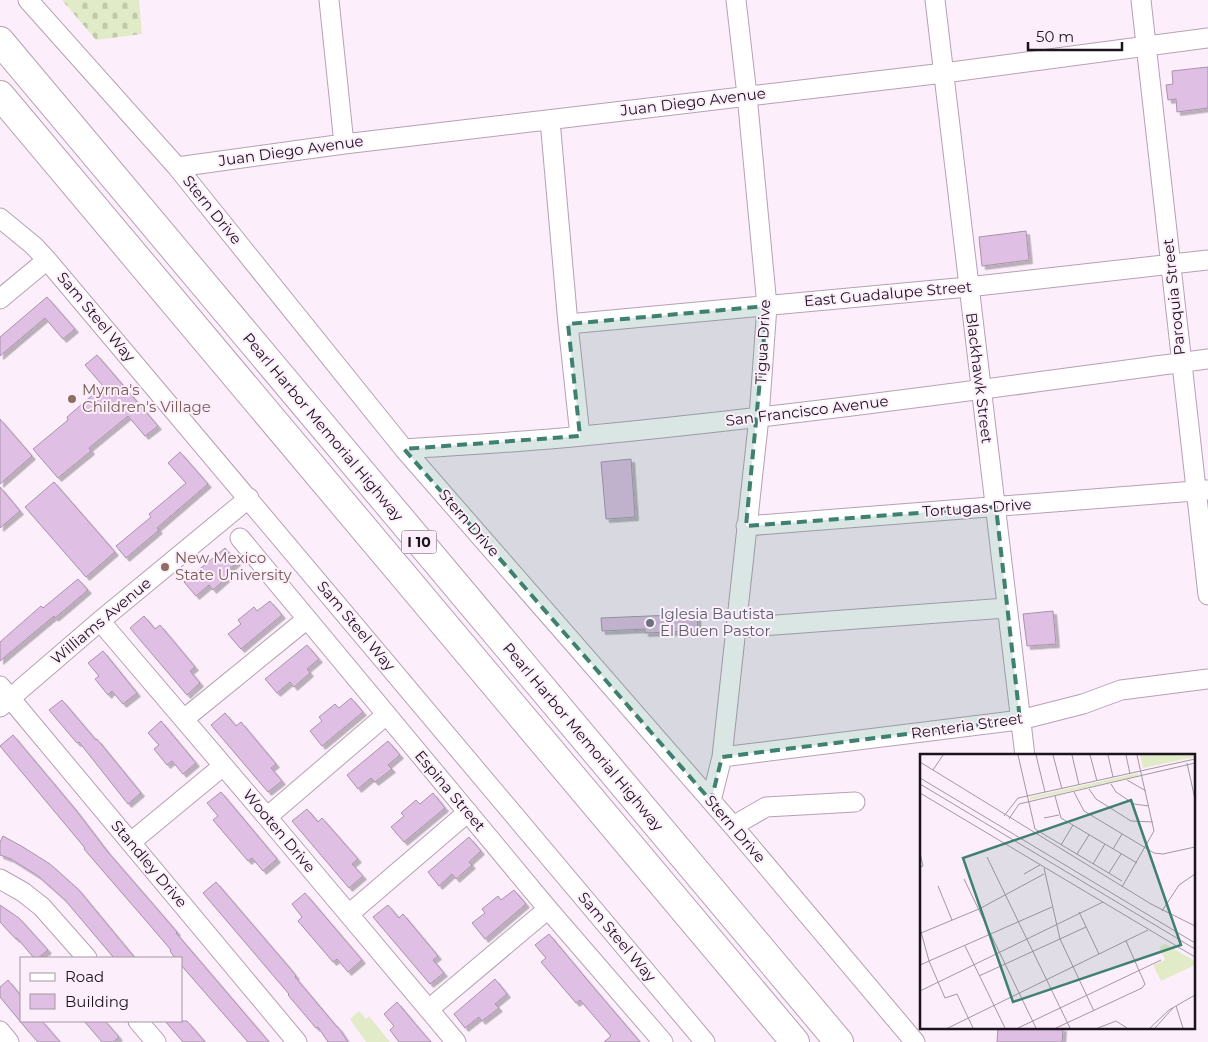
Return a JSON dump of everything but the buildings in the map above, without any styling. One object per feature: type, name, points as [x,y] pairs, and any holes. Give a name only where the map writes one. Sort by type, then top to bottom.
[{"type":"highway","name":"Pearl Harbor Memorial Highway","points":[[0,41],[839,1042]]},
{"type":"highway","name":"I 10","points":[[0,95],[795,1042]]},
{"type":"street","name":"Stern Drive","points":[[28,0],[177,167],[404,449],[711,801],[915,1042]]},
{"type":"street","points":[[329,0],[344,144]]},
{"type":"street","name":"Tigua Drive","points":[[711,801],[722,757],[759,417],[767,306],[748,95],[736,0]]},
{"type":"street","name":"Blackhawk Street","points":[[935,0],[1025,754]]},
{"type":"street","name":"Paroquia Street","points":[[1140,0],[1181,362],[1202,490],[1208,595]]},
{"type":"street","name":"Juan Diego Avenue","points":[[177,167],[344,144],[944,73],[1208,38]]},
{"type":"street","points":[[550,120],[580,436]]},
{"type":"street","name":"Sam Steel Way","points":[[0,218],[34,246],[47,260],[705,1042]]},
{"type":"street","points":[[0,299],[47,260]]},
{"type":"street","name":"East Guadalupe Street","points":[[568,324],[968,287],[1208,260]]},
{"type":"street","name":"San Francisco Avenue","points":[[404,449],[580,436],[759,417],[980,390],[1208,359]]},
{"type":"street","name":"Tortugas Drive","points":[[746,526],[1202,490]]},
{"type":"street","name":"Williams Avenue","points":[[4,697],[100,621],[249,498]]},
{"type":"street","name":"Espina Street","points":[[240,538],[306,620],[548,909],[663,1042]]},
{"type":"street","points":[[736,628],[1006,608]]},
{"type":"street","points":[[184,719],[306,620]]},
{"type":"street","name":"Wooten Drive","points":[[100,621],[456,1042]]},
{"type":"street","name":"Renteria Street","points":[[722,757],[1020,720],[1083,704],[1121,690],[1208,679]]},
{"type":"street","name":"Standley Drive","points":[[4,697],[132,842],[298,1042]]},
{"type":"street","points":[[267,817],[386,715]]},
{"type":"street","points":[[132,842],[223,766]]},
{"type":"street","points":[[732,826],[766,807],[855,802]]},
{"type":"street","points":[[349,914],[468,812]]},
{"type":"street","points":[[0,879],[23,892],[42,907],[86,957]]},
{"type":"street","points":[[429,1009],[548,909]]},
{"type":"street","points":[[139,1022],[156,1042]]},
{"type":"street","points":[[0,1031],[9,1042]]},
{"type":"highlighted area","points":[[767,306],[746,526],[996,507],[1020,720],[722,757],[711,801],[404,449],[580,436],[568,324]]},
{"type":"green space","points":[[62,0],[139,0],[142,34],[96,40]]},
{"type":"green space","points":[[359,1011],[366,1019],[369,1016],[390,1042],[366,1042],[350,1019]]},
{"type":"place","name":"Myrna's Children's Village","points":[[72,399]]},
{"type":"place","name":"New Mexico State University","points":[[165,567]]},
{"type":"place","name":"Iglesia Bautista El Buen Pastor","points":[[650,623]]}]
